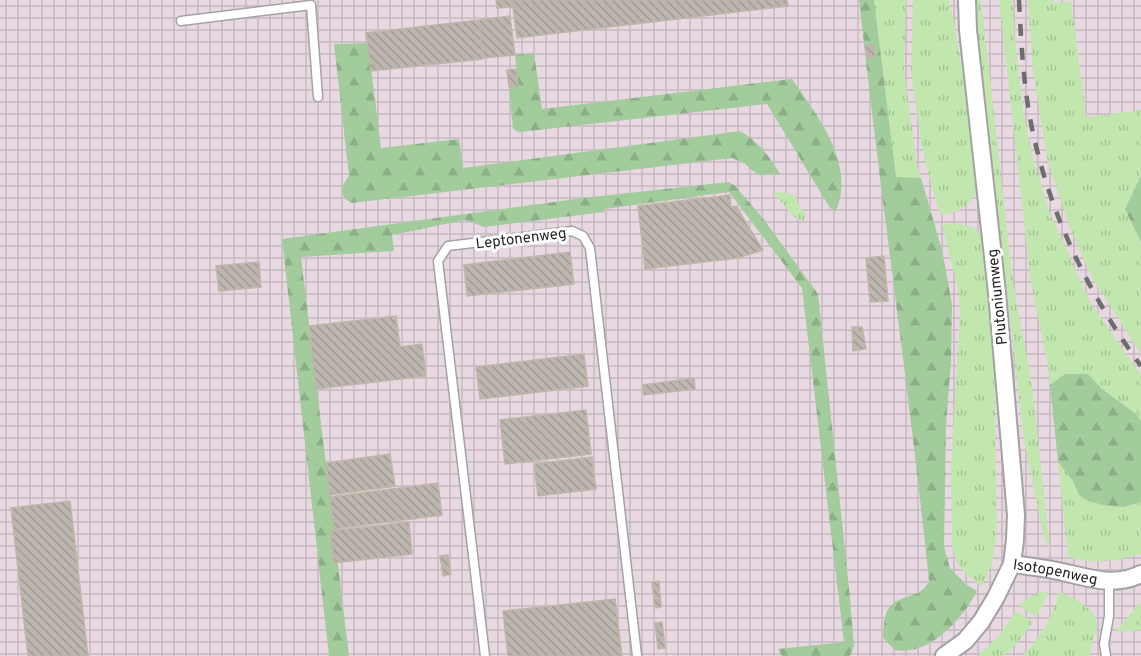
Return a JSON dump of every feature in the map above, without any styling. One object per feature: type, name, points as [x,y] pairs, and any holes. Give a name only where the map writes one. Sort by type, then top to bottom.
[{"type":"street","name":"Plutoniumweg","points":[[956,0],[968,30]]},
{"type":"street","name":"Plutoniumweg","points":[[967,0],[968,30],[997,293],[1012,461],[1016,515],[1012,564]]},
{"type":"street","name":"Isotopenweg","points":[[944,656],[965,641],[981,622],[1012,564],[1109,582],[1126,580],[1141,574]]},
{"type":"lane","points":[[181,21],[311,5],[318,97]]},
{"type":"lane","name":"Leptonenweg","points":[[484,656],[438,261],[448,246],[572,231],[583,236],[590,248],[637,656]]},
{"type":"lane","points":[[1106,656],[1104,644],[1109,616],[1109,582]]},
{"type":"shaded area","points":[[0,0],[1141,0],[1141,656],[0,656]]},
{"type":"green space","points":[[859,0],[874,0],[896,177],[921,178],[942,250],[952,304],[951,361],[946,426],[944,547],[950,568],[965,584],[977,591],[963,613],[944,633],[921,647],[908,650],[895,650],[883,638],[886,615],[894,603],[921,591],[929,581]]},
{"type":"green space","points":[[874,0],[906,0],[904,70],[917,166],[921,178],[896,178]]},
{"type":"green space","points":[[913,0],[949,0],[966,96],[976,194],[961,209],[940,215],[924,158],[911,73]]},
{"type":"green space","points":[[974,0],[981,0],[1013,283],[1032,386],[1050,549],[1044,538],[1024,441]]},
{"type":"green space","points":[[999,0],[1012,0],[1024,116],[1032,154],[1049,211],[1091,304],[1141,375],[1141,421],[1136,414],[1102,389],[1088,374],[1065,374],[1050,385],[1031,283]]},
{"type":"green space","points":[[1028,0],[1053,0],[1054,3],[1071,1],[1086,117],[1141,110],[1141,176],[1125,209],[1141,242],[1141,354],[1093,279],[1070,228],[1048,162],[1033,72]]},
{"type":"green space","points":[[368,43],[381,148],[459,139],[463,168],[740,131],[763,150],[780,174],[758,175],[744,163],[732,158],[352,203],[344,198],[342,191],[349,176],[334,44]]},
{"type":"green space","points":[[534,53],[542,109],[792,79],[822,124],[837,158],[841,175],[841,193],[836,211],[830,208],[767,104],[519,132],[513,129],[509,87],[518,86],[515,55]]},
{"type":"green space","points":[[1141,176],[1141,242],[1125,209]]},
{"type":"green space","points":[[729,182],[762,217],[818,294],[850,598],[854,646],[850,656],[782,656],[778,649],[844,642],[802,288],[729,192],[605,209],[604,212],[484,227],[465,220],[392,235],[394,251],[301,257],[349,656],[329,656],[282,239],[583,198]]},
{"type":"green space","points":[[774,193],[793,194],[805,214],[804,221],[794,217]]},
{"type":"green space","points":[[957,223],[975,228],[981,236],[994,361],[997,529],[992,564],[982,586],[962,569],[952,545],[951,467],[960,314],[958,289],[942,225]]},
{"type":"green space","points":[[1065,374],[1088,374],[1102,389],[1136,414],[1141,421],[1141,502],[1124,507],[1090,502],[1079,495],[1073,481],[1058,462],[1050,385]]},
{"type":"green space","points":[[1058,462],[1073,481],[1079,495],[1089,501],[1124,507],[1141,502],[1141,554],[1104,561],[1087,561],[1068,557]]},
{"type":"green space","points":[[1041,592],[1048,592],[1036,617],[1019,606],[1027,598]]},
{"type":"green space","points":[[1059,592],[1084,605],[1097,621],[1090,656],[1023,656],[1045,626],[1054,609]]},
{"type":"green space","points":[[1141,601],[1141,630],[1115,632]]},
{"type":"green space","points":[[1016,611],[1033,622],[1020,640],[1004,656],[978,656],[998,637]]},
{"type":"building","points":[[496,0],[787,0],[788,6],[517,38],[513,7],[497,8]]},
{"type":"building","points":[[510,16],[515,55],[483,58],[479,20]]},
{"type":"building","points":[[479,20],[483,59],[371,71],[366,33]]},
{"type":"building","points":[[874,45],[875,57],[867,58],[865,46]]},
{"type":"building","points":[[516,69],[518,86],[509,87],[507,70]]},
{"type":"building","points":[[730,195],[731,207],[736,206],[763,250],[738,258],[645,269],[638,206]]},
{"type":"building","points":[[570,252],[574,284],[467,296],[464,265]]},
{"type":"building","points":[[884,256],[888,301],[870,302],[866,258]]},
{"type":"building","points":[[259,262],[261,287],[219,291],[216,266]]},
{"type":"building","points":[[396,316],[400,347],[422,344],[426,376],[316,389],[309,326]]},
{"type":"building","points":[[852,327],[862,327],[866,349],[853,351]]},
{"type":"building","points":[[584,354],[588,386],[480,399],[476,367]]},
{"type":"building","points":[[694,378],[695,389],[644,395],[643,385]]},
{"type":"building","points":[[586,410],[591,454],[505,464],[500,420]]},
{"type":"building","points":[[390,454],[395,486],[330,495],[326,463]]},
{"type":"building","points":[[592,457],[596,489],[538,496],[534,464]]},
{"type":"building","points":[[438,483],[442,515],[334,529],[330,497]]},
{"type":"building","points":[[70,501],[88,656],[28,656],[11,508]]},
{"type":"building","points":[[409,522],[412,554],[334,563],[330,531]]},
{"type":"building","points":[[448,555],[451,574],[443,576],[440,556]]},
{"type":"building","points":[[659,581],[661,607],[655,608],[652,582]]},
{"type":"building","points":[[615,599],[622,656],[508,656],[503,611]]},
{"type":"building","points":[[662,622],[665,648],[658,649],[655,623]]},
{"type":"railway","points":[[1019,0],[1030,118],[1047,185],[1058,217],[1087,279],[1103,309],[1141,366]]}]
